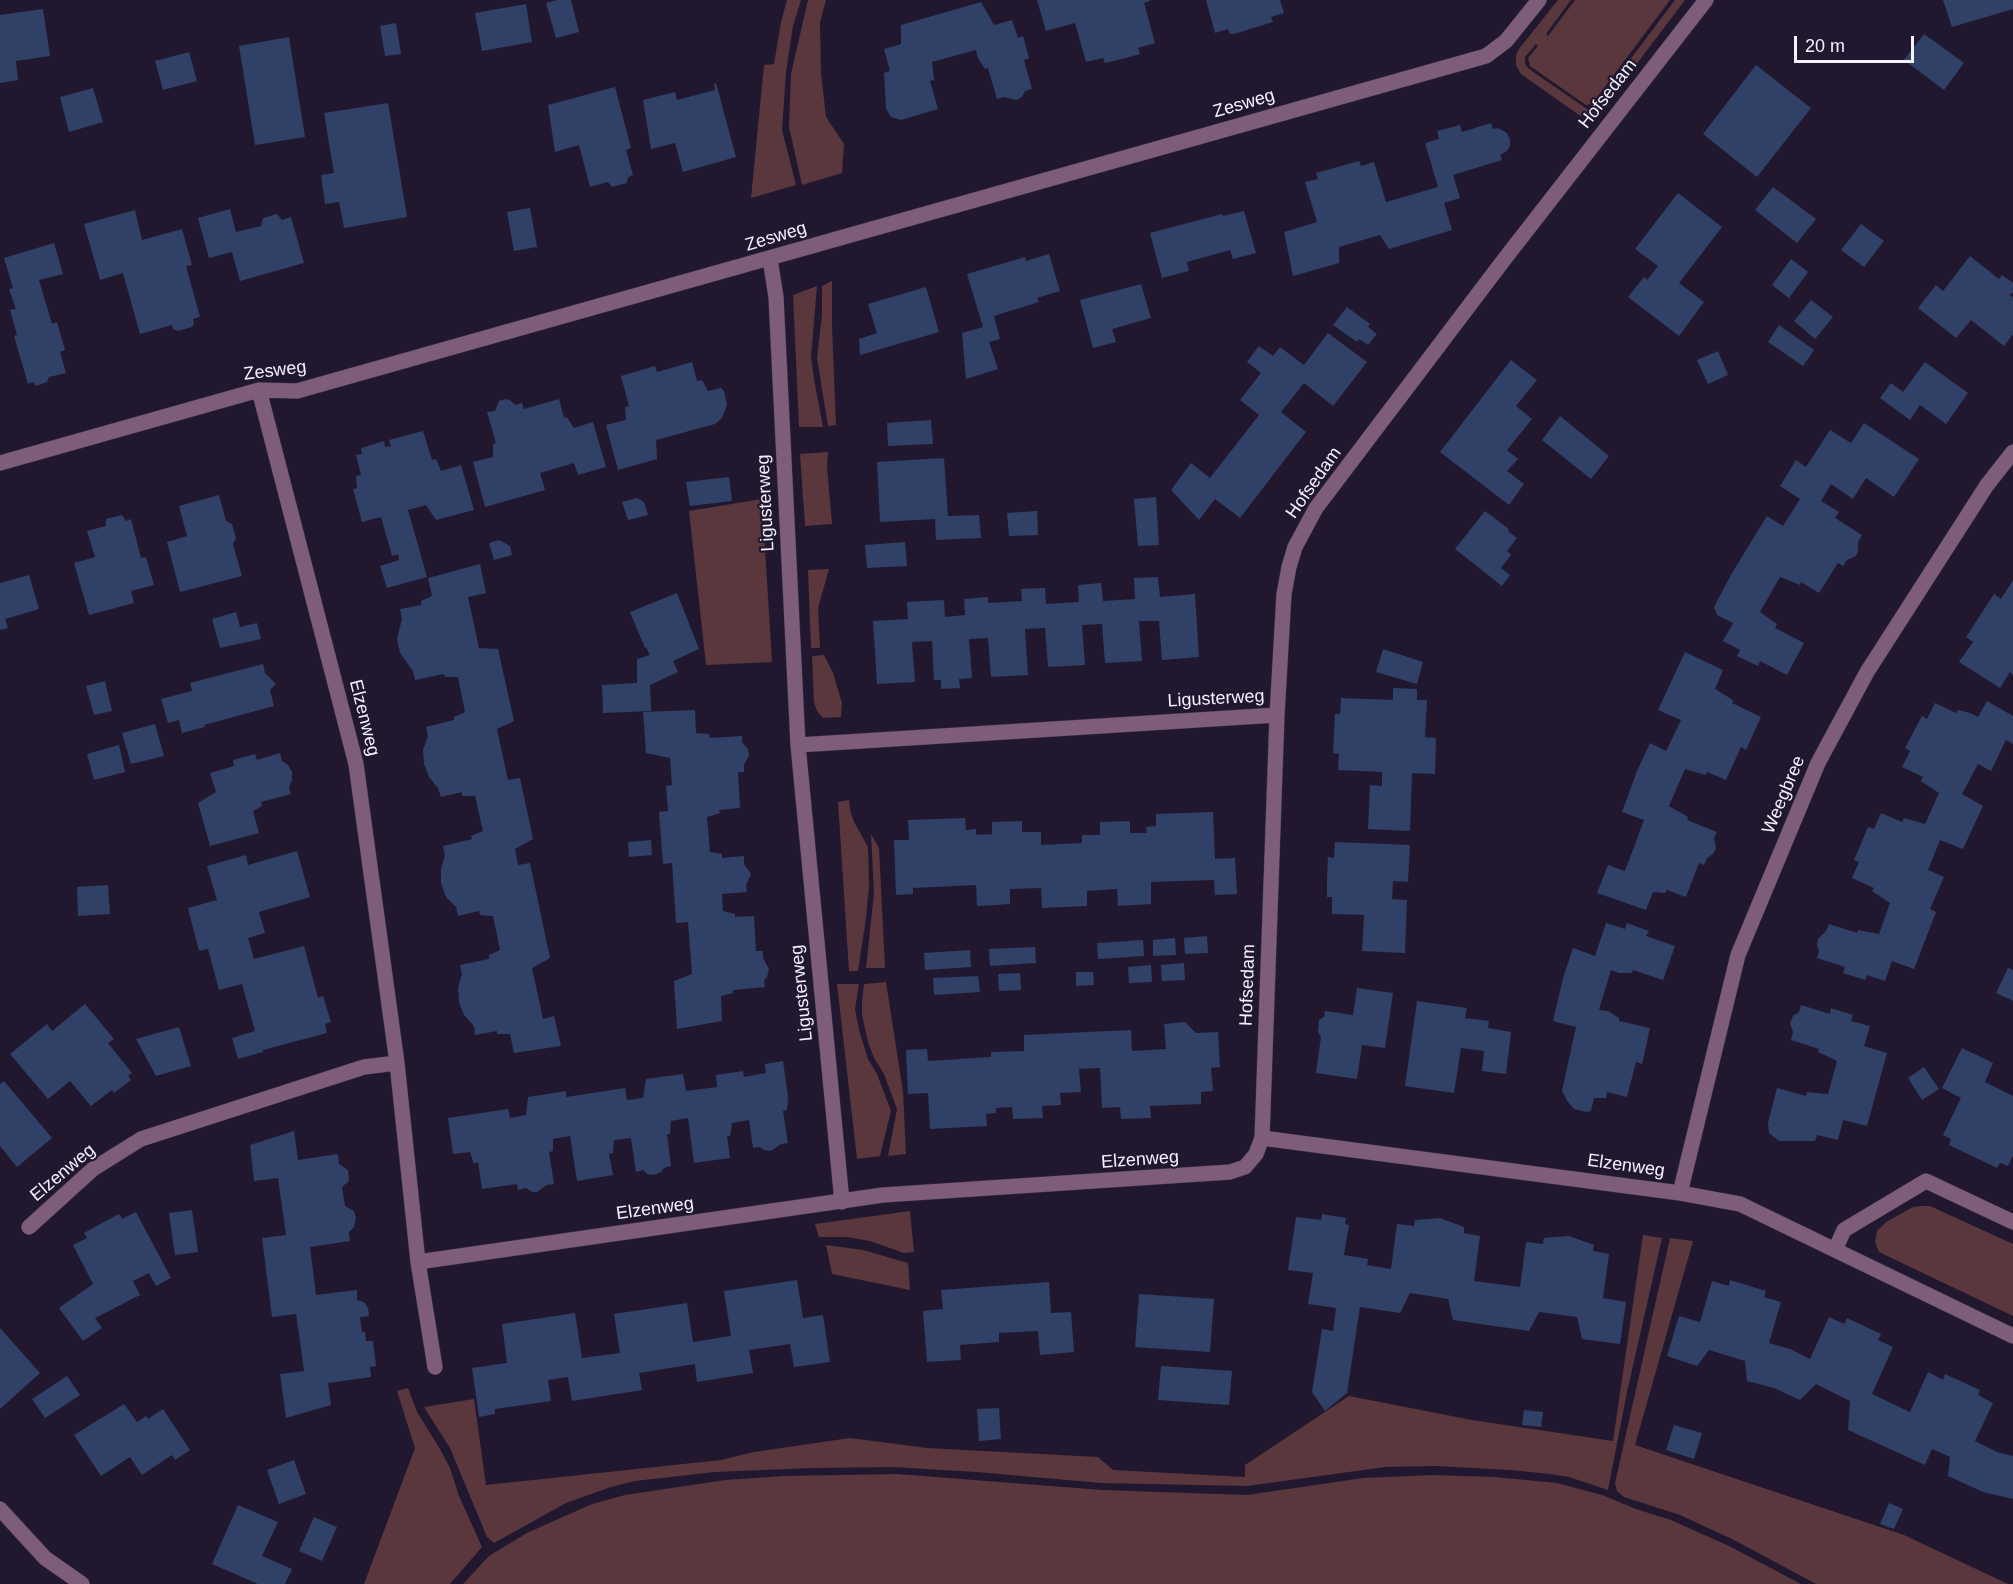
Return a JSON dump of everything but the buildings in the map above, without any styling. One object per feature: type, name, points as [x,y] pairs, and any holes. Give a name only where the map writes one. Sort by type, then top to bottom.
[{"type":"street","name":"Zesweg","points":[[0,463],[259,390],[297,391],[1486,56],[1506,41],[1539,0]]},
{"type":"street","name":"Hofsedam","points":[[1262,1138],[1277,715],[1284,594],[1295,547],[1316,508],[1706,0]]},
{"type":"street","name":"Ligusterweg","points":[[770,259],[776,297],[798,745],[842,1202]]},
{"type":"street","name":"Elzenweg","points":[[259,390],[356,764],[397,1063],[418,1262],[435,1367]]},
{"type":"street","name":"Weegbree","points":[[1680,1193],[1738,955],[1818,763],[1867,672],[1987,485],[2013,452]]},
{"type":"street","name":"Ligusterweg","points":[[798,745],[1277,715]]},
{"type":"street","name":"Elzenweg","points":[[29,1227],[93,1169],[141,1139],[364,1067],[397,1063]]},
{"type":"street","name":"Elzenweg","points":[[418,1262],[883,1195],[1230,1172],[1245,1167],[1257,1154],[1262,1138],[1680,1193],[1740,1204],[2013,1336]]},
{"type":"street","points":[[1835,1250],[1844,1230],[1926,1181],[2013,1222]]},
{"type":"street","points":[[0,1509],[45,1558],[81,1584]]},
{"type":"shaded area","points":[[787,0],[801,0],[793,26],[786,72],[782,130],[796,185],[751,198],[764,65],[774,64]]},
{"type":"shaded area","points":[[808,0],[826,0],[820,22],[821,73],[826,117],[844,144],[842,173],[802,185],[789,127],[791,74]]},
{"type":"shaded area","points":[[1558,0],[1571,0],[1546,34],[1548,36],[1575,0],[1670,0],[1592,104],[1586,105],[1530,66],[1528,58],[1538,46],[1536,44],[1525,57],[1525,64],[1529,69],[1587,109],[1596,105],[1675,0],[1685,0],[1601,111],[1589,118],[1579,115],[1521,74],[1516,65],[1519,49]]},
{"type":"shaded area","points":[[832,281],[836,425],[828,426],[817,358],[822,315],[822,286]]},
{"type":"shaded area","points":[[817,286],[811,357],[823,427],[799,427],[793,295]]},
{"type":"shaded area","points":[[828,452],[827,467],[832,524],[805,526],[800,454]]},
{"type":"shaded area","points":[[762,499],[772,662],[706,665],[689,511]]},
{"type":"shaded area","points":[[829,569],[818,608],[820,648],[811,648],[808,570]]},
{"type":"shaded area","points":[[824,655],[833,673],[842,703],[841,717],[823,718],[814,702],[812,656]]},
{"type":"shaded area","points":[[849,800],[854,822],[868,847],[869,885],[858,971],[849,971],[838,802]]},
{"type":"shaded area","points":[[871,834],[879,848],[885,968],[866,968],[874,893]]},
{"type":"shaded area","points":[[886,982],[903,1092],[906,1154],[888,1156],[897,1109],[884,1074],[868,1042],[862,1015],[864,984]]},
{"type":"shaded area","points":[[837,984],[859,984],[855,1009],[859,1030],[868,1059],[877,1074],[891,1111],[880,1156],[857,1159]]},
{"type":"shaded area","points":[[1930,1206],[2013,1244],[2013,1316],[1879,1252],[1875,1242],[1877,1231],[1886,1222],[1913,1207]]},
{"type":"shaded area","points":[[910,1211],[914,1252],[904,1253],[870,1241],[847,1237],[819,1237],[815,1224]]},
{"type":"shaded area","points":[[1643,1235],[1662,1238],[1627,1392],[1608,1490],[1569,1477],[1550,1474],[1435,1466],[1385,1467],[1247,1486],[1101,1483],[893,1467],[715,1472],[635,1481],[611,1487],[566,1503],[494,1543],[487,1537],[450,1448],[424,1407],[474,1399],[486,1485],[721,1460],[754,1452],[850,1438],[927,1448],[1098,1457],[1113,1470],[1245,1477],[1245,1465],[1349,1396],[1472,1420],[1613,1441]]},
{"type":"shaded area","points":[[1670,1238],[1693,1241],[1635,1445],[1904,1535],[2008,1584],[1816,1584],[1734,1540],[1680,1515],[1624,1497],[1617,1491],[1615,1483]]},
{"type":"shaded area","points":[[826,1245],[863,1250],[908,1263],[910,1290],[832,1274]]},
{"type":"shaded area","points":[[408,1388],[417,1412],[450,1468],[459,1496],[482,1547],[450,1584],[364,1584],[415,1448],[397,1391]]},
{"type":"shaded area","points":[[897,1474],[1102,1490],[1247,1495],[1363,1478],[1433,1475],[1495,1477],[1557,1483],[1602,1495],[1671,1520],[1729,1546],[1801,1584],[463,1584],[489,1556],[527,1533],[592,1504],[625,1495],[725,1480],[784,1476]]}]
